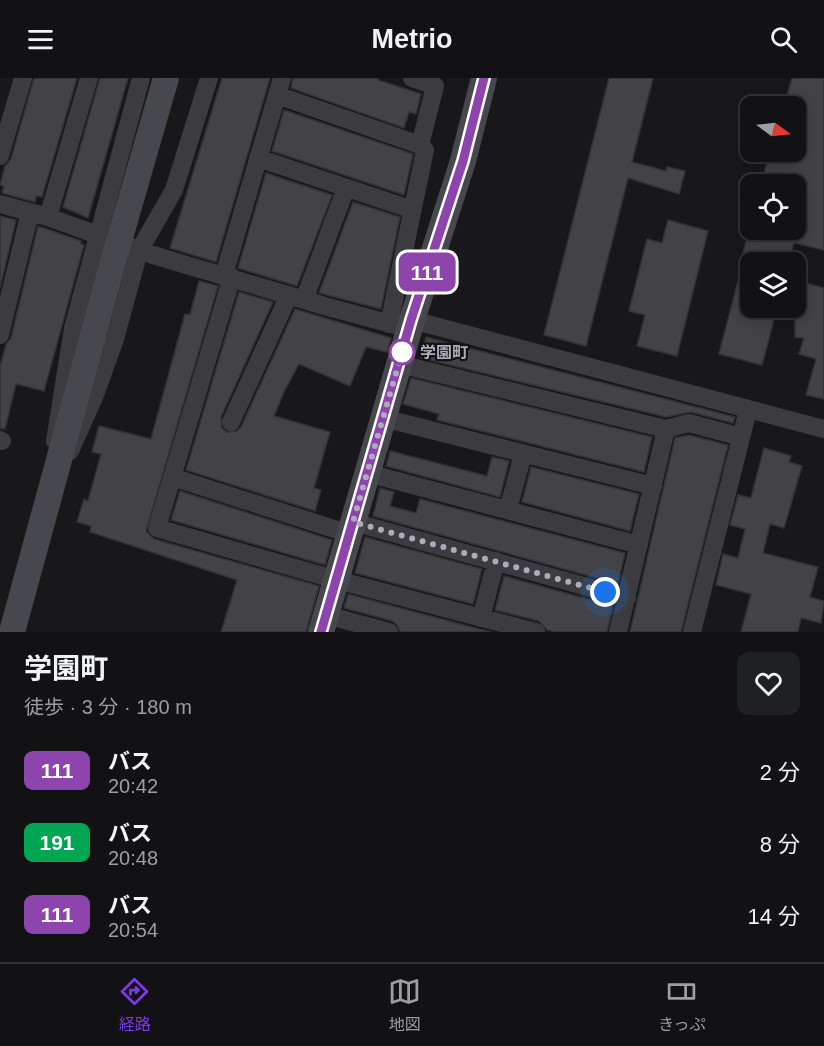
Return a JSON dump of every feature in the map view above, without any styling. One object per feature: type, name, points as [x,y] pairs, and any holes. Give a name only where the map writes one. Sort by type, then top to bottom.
[{"type":"street","points":[[0,156],[23,78]]},
{"type":"street","points":[[48,218],[89,78]]},
{"type":"street","points":[[118,247],[141,78]]},
{"type":"street","points":[[12,632],[165,78]]},
{"type":"street","points":[[118,247],[174,190],[209,78]]},
{"type":"street","points":[[412,78],[435,86],[420,145]]},
{"type":"street","points":[[400,322],[463,161],[484,78]]},
{"type":"street","points":[[389,632],[324,623],[337,580],[399,364],[400,322],[413,210],[425,150],[420,145],[279,86],[157,528],[337,580],[536,632]]},
{"type":"street","points":[[258,158],[413,210]]},
{"type":"street","points":[[231,422],[296,298],[346,188]]},
{"type":"street","points":[[0,204],[48,218],[118,247],[228,276],[296,298],[824,429]]},
{"type":"street","points":[[0,336],[30,212]]},
{"type":"street","points":[[399,364],[666,429],[689,423],[741,437]]},
{"type":"street","points":[[692,632],[748,410]]},
{"type":"street","points":[[383,418],[653,486]]},
{"type":"street","points":[[618,632],[666,429]]},
{"type":"street","points":[[508,510],[522,454]]},
{"type":"street","points":[[367,473],[639,545]]},
{"type":"street","points":[[172,477],[352,528],[496,561],[627,598]]},
{"type":"street","points":[[481,618],[496,561]]},
{"type":"building","points":[[34,78],[77,78],[42,197],[36,196],[35,202],[2,193],[4,186],[0,185],[5,166],[11,159]]},
{"type":"building","points":[[100,78],[128,78],[88,218],[63,207]]},
{"type":"building","points":[[222,78],[270,78],[216,262],[170,248]]},
{"type":"building","points":[[293,78],[378,78],[378,80],[421,94],[416,114],[409,112],[404,128],[291,88]]},
{"type":"building","points":[[609,78],[653,78],[632,162],[666,171],[667,167],[685,171],[679,194],[628,178],[586,346],[544,335]]},
{"type":"building","points":[[792,78],[824,78],[824,250],[794,243],[791,252],[743,252],[746,240],[806,240],[806,174],[764,174],[767,162],[806,162],[806,96],[787,96]]},
{"type":"building","points":[[284,110],[413,154],[404,195],[272,151]]},
{"type":"building","points":[[266,173],[332,195],[297,286],[238,268]]},
{"type":"building","points":[[353,202],[400,217],[381,309],[319,293]]},
{"type":"building","points":[[0,216],[16,220],[0,288]]},
{"type":"building","points":[[668,220],[708,231],[677,356],[637,346],[645,315],[629,311],[647,239],[662,243]]},
{"type":"building","points":[[38,226],[81,241],[84,245],[44,391],[16,384],[5,429],[0,428],[0,367],[6,344],[11,338]]},
{"type":"building","points":[[740,274],[740,318],[774,318],[762,365],[719,354]]},
{"type":"building","points":[[199,281],[218,286],[146,531],[154,539],[319,586],[306,632],[221,632],[237,580],[90,532],[91,526],[77,522],[84,499],[88,501],[101,454],[92,452],[99,426],[151,439],[185,314],[190,315]]},
{"type":"building","points":[[806,283],[824,288],[824,399],[806,395],[816,359],[799,354],[804,338],[795,337],[795,318],[806,318]]},
{"type":"building","points":[[239,292],[273,302],[221,417],[222,428],[227,432],[237,431],[241,427],[295,309],[391,338],[387,352],[366,347],[350,386],[299,364],[284,392],[274,416],[330,432],[314,488],[321,490],[315,511],[186,470]]},
{"type":"building","points":[[426,337],[735,417],[733,423],[691,412],[666,417],[421,358]]},
{"type":"building","points":[[411,378],[652,437],[644,472],[437,420],[439,414],[403,404]]},
{"type":"building","points":[[689,435],[728,445],[681,632],[630,632],[675,438]]},
{"type":"building","points":[[764,448],[791,456],[789,462],[802,466],[784,528],[770,524],[763,553],[818,567],[810,597],[824,601],[821,623],[801,618],[798,632],[741,632],[751,594],[716,585],[723,554],[738,558],[745,529],[730,525],[738,495],[751,498]]},
{"type":"building","points":[[390,451],[487,476],[492,457],[509,461],[500,497],[386,466]]},
{"type":"building","points":[[531,467],[639,494],[630,531],[522,502]]},
{"type":"building","points":[[380,488],[394,492],[390,506],[416,513],[420,499],[625,553],[618,584],[373,516]]},
{"type":"building","points":[[180,491],[332,540],[325,565],[171,520]]},
{"type":"building","points":[[365,537],[482,569],[473,604],[355,573]]},
{"type":"building","points":[[504,576],[613,606],[607,632],[555,632],[547,630],[539,621],[495,610]]},
{"type":"building","points":[[348,594],[492,632],[400,632],[392,621],[344,608]]},
{"type":"bus line","name":"111","points":[[321,632],[411,320],[463,161],[484,78]]},
{"type":"place","name":"学園町","points":[[402,352]]},
{"type":"route","points":[[402,352],[405,342],[353,522],[605,592]]}]
